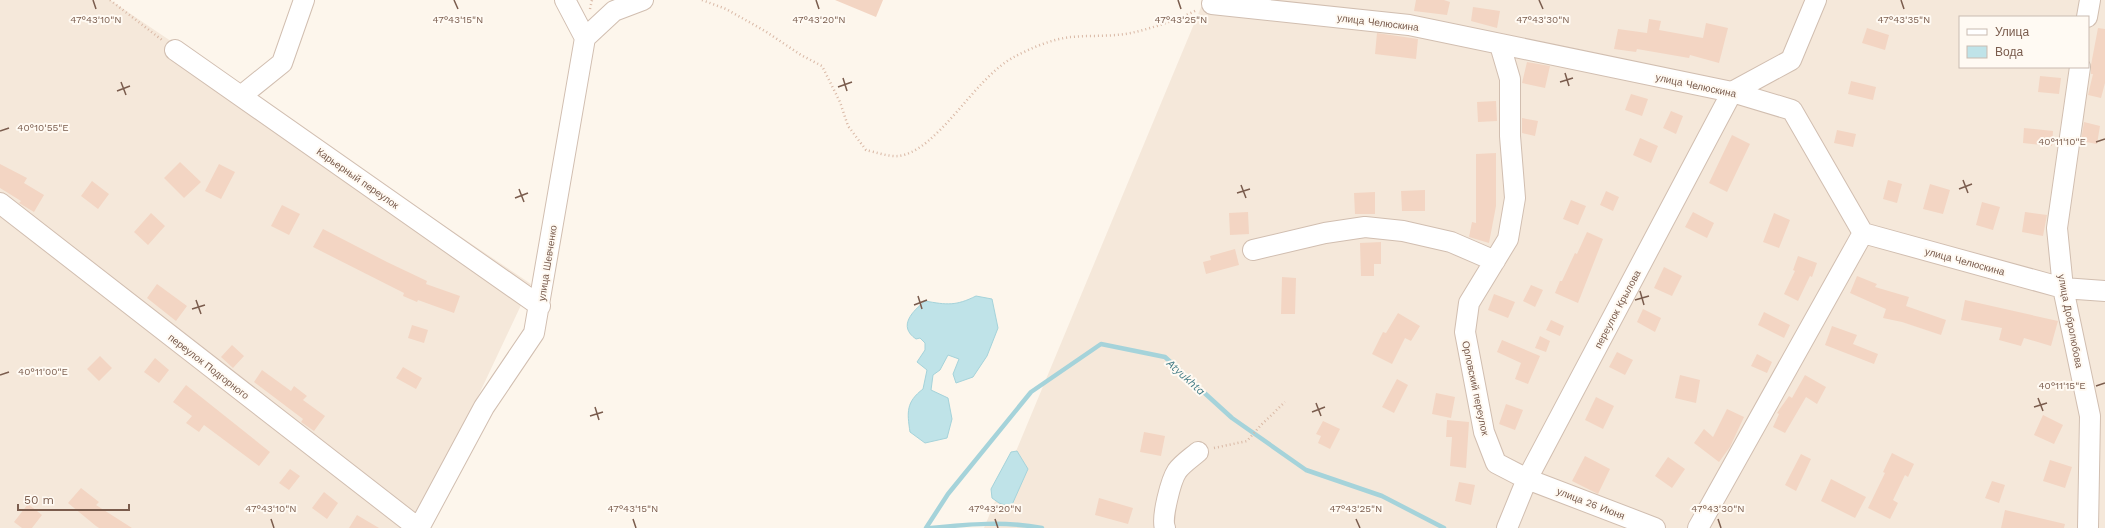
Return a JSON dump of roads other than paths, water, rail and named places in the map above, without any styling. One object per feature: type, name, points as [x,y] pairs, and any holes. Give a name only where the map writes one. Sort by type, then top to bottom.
[{"type":"street","points":[[241,96],[282,63],[304,0]]},
{"type":"street","points":[[565,0],[585,38],[614,11],[643,0]]},
{"type":"street","points":[[1732,92],[1791,60],[1816,0]]},
{"type":"street","points":[[2087,16],[2090,0]]},
{"type":"street","name":"улица Челюскина","points":[[1212,4],[1409,25],[1732,92],[1792,110],[1863,233],[2063,288],[2105,291]]},
{"type":"street","name":"улица Шевченко","points":[[418,528],[484,406],[534,333],[540,306],[585,38]]},
{"type":"street","name":"Орловский переулок","points":[[1500,45],[1510,79],[1510,136],[1515,198],[1508,239],[1469,303],[1465,332],[1484,432],[1496,463],[1527,479]]},
{"type":"street","name":"Карьерный переулок","points":[[175,50],[540,306]]},
{"type":"street","name":"улица Добролюбова","points":[[2080,68],[2057,228],[2063,288],[2090,416],[2088,528]]},
{"type":"street","name":"переулок Крылова","points":[[1507,528],[1527,479],[1732,92]]},
{"type":"street","name":"переулок Подгорного","points":[[0,203],[418,528]]},
{"type":"street","points":[[1253,250],[1325,233],[1365,227],[1403,231],[1451,242],[1495,261]]},
{"type":"street","points":[[1698,528],[1863,233]]},
{"type":"street","points":[[1165,528],[1164,524],[1168,498],[1176,472],[1198,452]]},
{"type":"street","name":"улица 26 Июня","points":[[1527,479],[1655,528]]},
{"type":"water","points":[[976,296],[992,299],[998,328],[987,356],[973,377],[956,383],[953,374],[959,359],[948,355],[940,370],[933,375],[931,390],[948,398],[952,419],[947,438],[925,443],[910,432],[908,413],[913,398],[923,389],[927,370],[917,362],[925,350],[925,343],[920,338],[916,339],[910,334],[907,324],[912,314],[925,301],[951,304],[963,302]]},
{"type":"water","points":[[1017,451],[1028,469],[1011,507],[999,503],[992,498],[991,489],[1011,452]]},
{"type":"waterway","name":"Atyukhta","points":[[926,528],[948,494],[1031,392],[1101,344],[1165,357],[1232,418],[1306,470],[1382,496],[1444,528]]},
{"type":"waterway","points":[[931,528],[973,524],[1014,524],[1042,528]]}]
